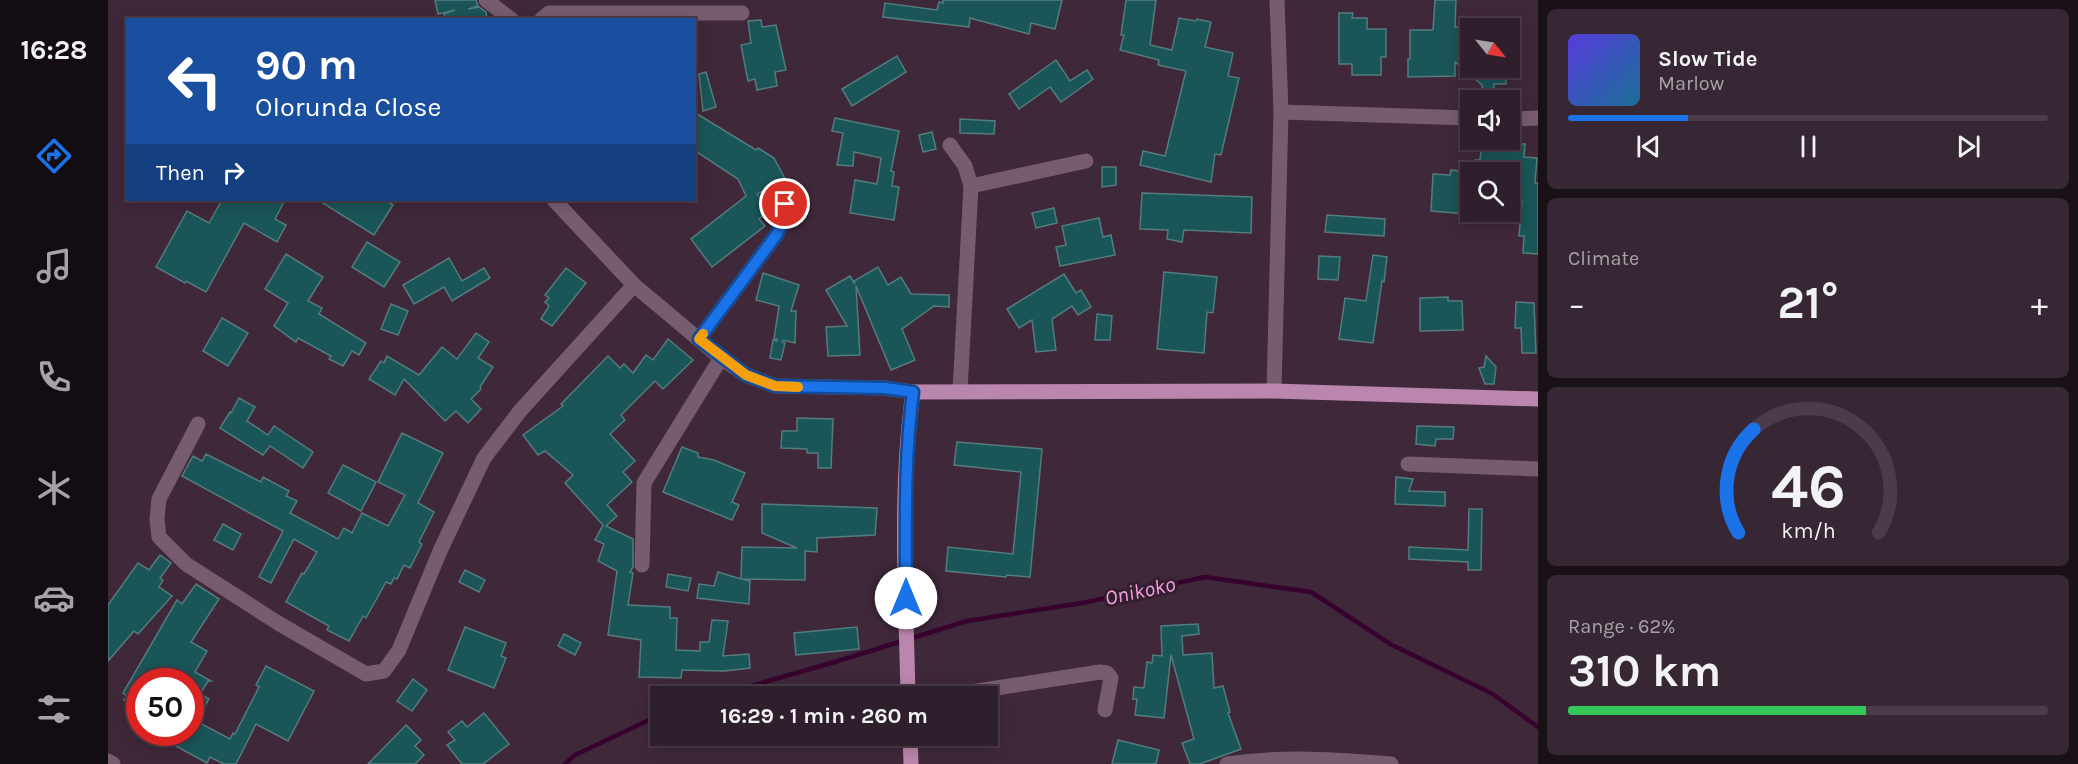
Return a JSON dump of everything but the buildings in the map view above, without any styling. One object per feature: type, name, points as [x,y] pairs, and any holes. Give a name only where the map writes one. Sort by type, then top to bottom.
[{"type":"main road","points":[[908,686],[907,485],[909,426],[913,392],[1274,391],[1538,399]]},
{"type":"main road","points":[[910,746],[911,764]]},
{"type":"street","points":[[486,0],[509,18]]},
{"type":"street","points":[[1274,391],[1281,112],[1277,0]]},
{"type":"street","points":[[543,18],[549,12],[742,13]]},
{"type":"street","points":[[1281,112],[1460,118]]},
{"type":"street","points":[[1520,119],[1538,118]]},
{"type":"street","points":[[950,145],[965,166],[970,186],[960,391]]},
{"type":"street","points":[[970,186],[1086,161]]},
{"type":"street","points":[[699,339],[777,234],[784,219],[785,189]]},
{"type":"street","points":[[556,201],[634,285],[746,375],[775,386],[885,388],[913,392]]},
{"type":"street","points":[[198,424],[159,499],[157,519],[159,537],[186,564],[278,623],[366,674],[384,671],[399,650],[440,551],[484,458],[520,411],[634,285]]},
{"type":"street","points":[[642,565],[644,483],[721,357]]},
{"type":"street","points":[[1408,464],[1538,469]]},
{"type":"street","points":[[998,688],[1100,672],[1107,673],[1111,678],[1105,710]]},
{"type":"street","points":[[1227,764],[1266,759],[1345,760],[1391,764]]},
{"type":"street","points":[[108,761],[113,764]]},
{"type":"waterway","name":"Onikoko","points":[[751,686],[967,621],[1082,603],[1205,577],[1311,592],[1392,645],[1491,693],[1538,727]]},
{"type":"waterway","name":"Onikoko","points":[[565,764],[575,755],[650,720]]},
{"type":"slow traffic","points":[[703,334],[699,339],[746,375],[775,386],[798,387]]},
{"type":"route","points":[[785,204],[784,219],[777,234],[699,339],[746,375],[775,386],[885,388],[913,392],[909,426],[906,598]]}]
